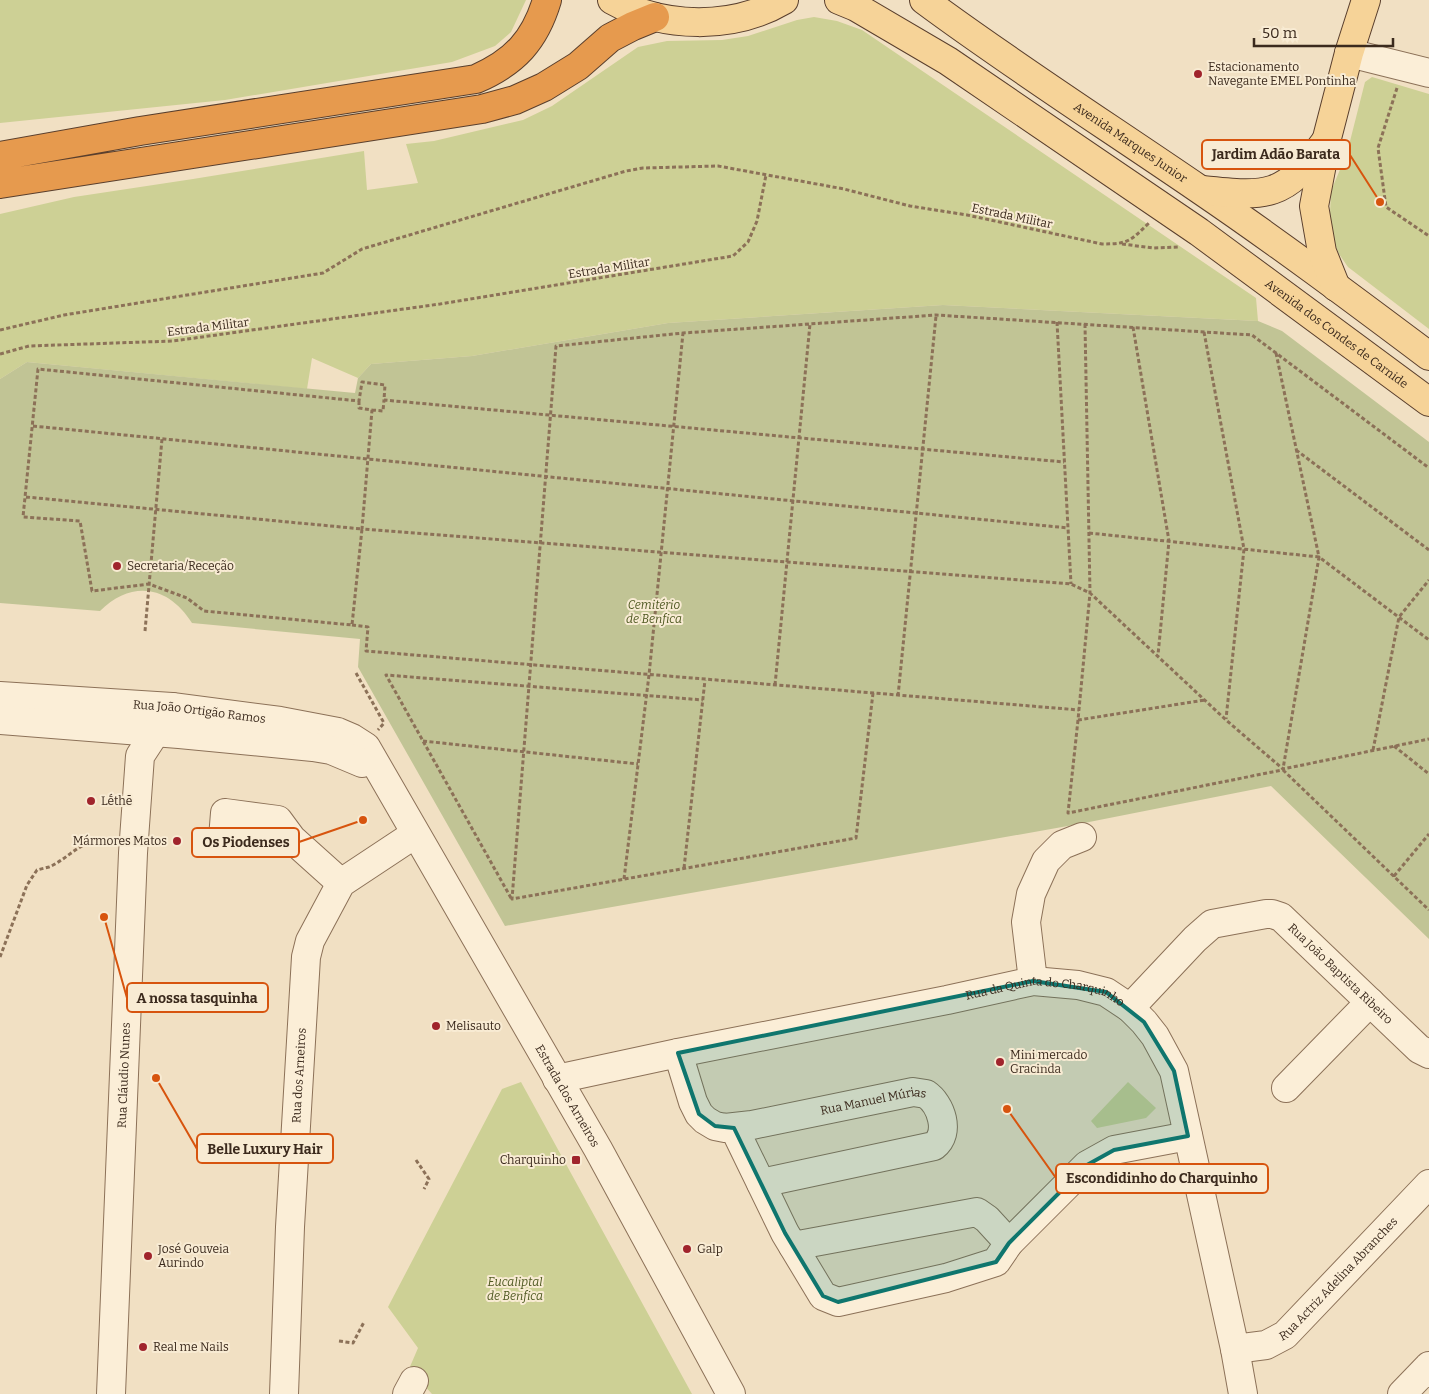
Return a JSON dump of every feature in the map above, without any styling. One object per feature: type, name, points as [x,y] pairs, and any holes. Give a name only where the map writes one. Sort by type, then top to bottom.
[{"type":"highway","points":[[0,156],[140,131],[476,79],[492,72],[518,52],[532,37],[547,0]]},
{"type":"highway","points":[[0,184],[482,109],[515,100],[544,87],[569,71],[610,38],[655,17]]},
{"type":"highway","points":[[0,138],[71,131],[140,131]]},
{"type":"highway","points":[[0,202],[138,162]]},
{"type":"main road","points":[[612,0],[655,17],[694,22],[733,19],[771,8],[784,0]]},
{"type":"main road","name":"Avenida dos Condes de Carnide","points":[[839,0],[856,7],[948,61],[1199,232],[1429,402]]},
{"type":"main road","name":"Avenida Marques Junior","points":[[924,0],[969,34],[1201,190],[1336,287]]},
{"type":"main road","points":[[1366,0],[1349,52],[1314,206],[1322,252],[1336,287],[1429,356]]},
{"type":"main road","points":[[1201,190],[1255,195],[1280,187],[1294,178],[1310,163],[1328,138]]},
{"type":"street","points":[[1349,52],[1429,73]]},
{"type":"street","name":"Rua João Ortigão Ramos","points":[[0,696],[172,707],[316,727],[338,732],[366,747]]},
{"type":"street","name":"Rua Cláudio Nunes","points":[[111,1394],[133,853],[140,756],[172,707]]},
{"type":"street","name":"Rua João Ortigão Ramos","points":[[0,720],[155,732],[331,750],[380,772]]},
{"type":"street","points":[[366,747],[380,772]]},
{"type":"street","name":"Estrada dos Arneiros","points":[[380,772],[598,1149],[731,1394]]},
{"type":"street","name":"Rua dos Arneiros","points":[[284,1394],[290,1227],[306,957],[310,941],[341,883],[415,834]]},
{"type":"street","points":[[1033,981],[1026,922],[1031,894],[1046,861],[1062,845],[1082,837]]},
{"type":"street","points":[[292,839],[341,883]]},
{"type":"street","name":"Rua João Baptista Ribeiro","points":[[1130,1008],[1195,939],[1212,924],[1272,914],[1281,917],[1420,1049],[1429,1054]]},
{"type":"street","name":"Rua da Quinta do Charquinho","points":[[557,1080],[678,1052],[947,1000],[1033,981],[1078,985],[1106,992],[1130,1008],[1144,1022],[1155,1036],[1174,1071],[1235,1349],[1242,1394]]},
{"type":"street","points":[[1286,1088],[1370,1002]]},
{"type":"street","name":"Rua Manuel Múrias","points":[[678,1052],[693,1102],[699,1114],[715,1126],[734,1128],[912,1092],[926,1094],[937,1104],[943,1132],[938,1143],[934,1146],[761,1182]]},
{"type":"street","points":[[734,1128],[793,1246],[823,1296],[838,1302],[946,1278],[996,1262],[1009,1244],[1087,1165],[1114,1150],[1188,1136]]},
{"type":"street","name":"Rua Actriz Adelina Abranches","points":[[1235,1349],[1266,1346],[1286,1335],[1429,1184]]},
{"type":"street","points":[[793,1246],[977,1212],[987,1219],[1009,1244]]},
{"type":"street","points":[[1402,1394],[1429,1366]]},
{"type":"path","points":[[1399,81],[1378,148],[1386,207],[1429,236]]},
{"type":"path","points":[[0,330],[64,314],[323,273],[362,249],[626,171],[643,168],[718,166],[766,175]]},
{"type":"path","name":"Estrada Militar","points":[[0,354],[29,346],[173,341],[440,304],[733,256],[748,242],[757,221],[766,175],[1102,244],[1153,248],[1181,247]]},
{"type":"path","points":[[1121,244],[1131,240],[1151,221]]},
{"type":"path","points":[[898,696],[936,315]]},
{"type":"path","points":[[512,899],[556,346],[683,333],[936,315],[1252,335],[1429,468]]},
{"type":"path","points":[[1057,322],[1071,584]]},
{"type":"path","points":[[776,685],[810,324]]},
{"type":"path","points":[[1085,324],[1090,593],[1068,813],[1429,739]]},
{"type":"path","points":[[1133,327],[1168,542],[1158,656]]},
{"type":"path","points":[[1204,332],[1244,549],[1226,720]]},
{"type":"path","points":[[624,879],[649,675],[683,333]]},
{"type":"path","points":[[1276,353],[1319,557],[1283,770]]},
{"type":"path","points":[[359,401],[38,368],[23,517],[80,521],[92,591],[149,584],[187,598],[204,611],[368,627],[366,651],[1079,710]]},
{"type":"path","points":[[362,382],[385,384],[383,411],[358,408],[359,401],[362,382]]},
{"type":"path","points":[[384,400],[1064,462]]},
{"type":"path","points":[[352,625],[372,410]]},
{"type":"path","points":[[33,426],[1068,528]]},
{"type":"path","points":[[145,631],[162,439]]},
{"type":"path","points":[[1296,450],[1429,550]]},
{"type":"path","points":[[26,497],[362,529],[1071,584],[1090,593],[1226,720],[1283,770],[1429,910]]},
{"type":"path","points":[[1089,533],[1319,557],[1429,640]]},
{"type":"path","points":[[1373,750],[1399,618],[1429,580]]},
{"type":"path","points":[[356,673],[384,723],[366,747]]},
{"type":"path","points":[[512,899],[386,675],[703,700]]},
{"type":"path","points":[[684,868],[705,680]]},
{"type":"path","points":[[512,899],[856,838],[873,693]]},
{"type":"path","points":[[1078,720],[1205,700]]},
{"type":"path","points":[[423,741],[638,764]]},
{"type":"path","points":[[1394,746],[1429,774]]},
{"type":"path","points":[[1394,876],[1429,834]]},
{"type":"path","points":[[0,957],[27,885],[37,870],[50,867],[86,843],[106,839],[133,853]]},
{"type":"path","points":[[416,1160],[429,1179],[424,1189]]},
{"type":"path","points":[[340,1341],[353,1343],[364,1322]]},
{"type":"highlighted area","points":[[1033,981],[1106,992],[1144,1022],[1174,1071],[1188,1136],[1114,1150],[1087,1165],[1009,1243],[996,1262],[838,1302],[823,1296],[785,1233],[734,1128],[715,1126],[699,1114],[678,1053]]},
{"type":"green space","points":[[0,0],[526,0],[511,32],[495,46],[452,62],[225,100],[0,123]]},
{"type":"green space","points":[[814,17],[837,21],[862,30],[1256,298],[1258,321],[943,305],[668,323],[472,356],[371,364],[358,378],[312,358],[307,389],[27,362],[0,379],[0,214],[74,197],[364,151],[367,190],[418,183],[406,144],[434,141],[523,120],[552,106],[638,47],[667,41],[722,40],[748,36],[797,20]]},
{"type":"green space","points":[[1372,77],[1429,94],[1429,329],[1348,267],[1339,254],[1332,238],[1331,191],[1347,153],[1365,82]]},
{"type":"green space","name":"Cemitério de Benfica","points":[[943,305],[1258,321],[1282,331],[1429,442],[1429,939],[1271,786],[1079,824],[505,926],[358,667],[360,639],[192,623],[172,601],[149,591],[125,594],[112,601],[100,611],[0,603],[0,379],[27,362],[355,393],[358,378],[371,364],[472,356],[668,323]]},
{"type":"green space","name":"Eucaliptal de Benfica","points":[[521,1082],[692,1394],[432,1394],[409,1369],[418,1348],[388,1307],[502,1089]]},
{"type":"green space","points":[[1128,1082],[1156,1108],[1146,1118],[1097,1128],[1091,1121]]},
{"type":"place","name":"Estacionamento Navegante EMEL Pontinha","points":[[1198,74]]},
{"type":"place","name":"Jardim Adão Barata","points":[[1380,202]]},
{"type":"place","name":"Secretaria/Receção","points":[[117,566]]},
{"type":"place","name":"Lḗthē","points":[[91,801]]},
{"type":"place","name":"Os Piodenses","points":[[363,820]]},
{"type":"place","name":"Mármores Matos","points":[[177,841]]},
{"type":"place","name":"A nossa tasquinha","points":[[104,917]]},
{"type":"place","name":"Melisauto","points":[[436,1026]]},
{"type":"place","name":"Mini mercado Gracinda","points":[[1000,1062]]},
{"type":"place","name":"Belle Luxury Hair","points":[[156,1078]]},
{"type":"place","name":"Escondidinho do Charquinho","points":[[1007,1109]]},
{"type":"place","name":"Charquinho","points":[[576,1160]]},
{"type":"place","name":"Galp","points":[[687,1249]]},
{"type":"place","name":"José Gouveia Aurindo","points":[[148,1256]]},
{"type":"place","name":"Real me Nails","points":[[143,1347]]}]
